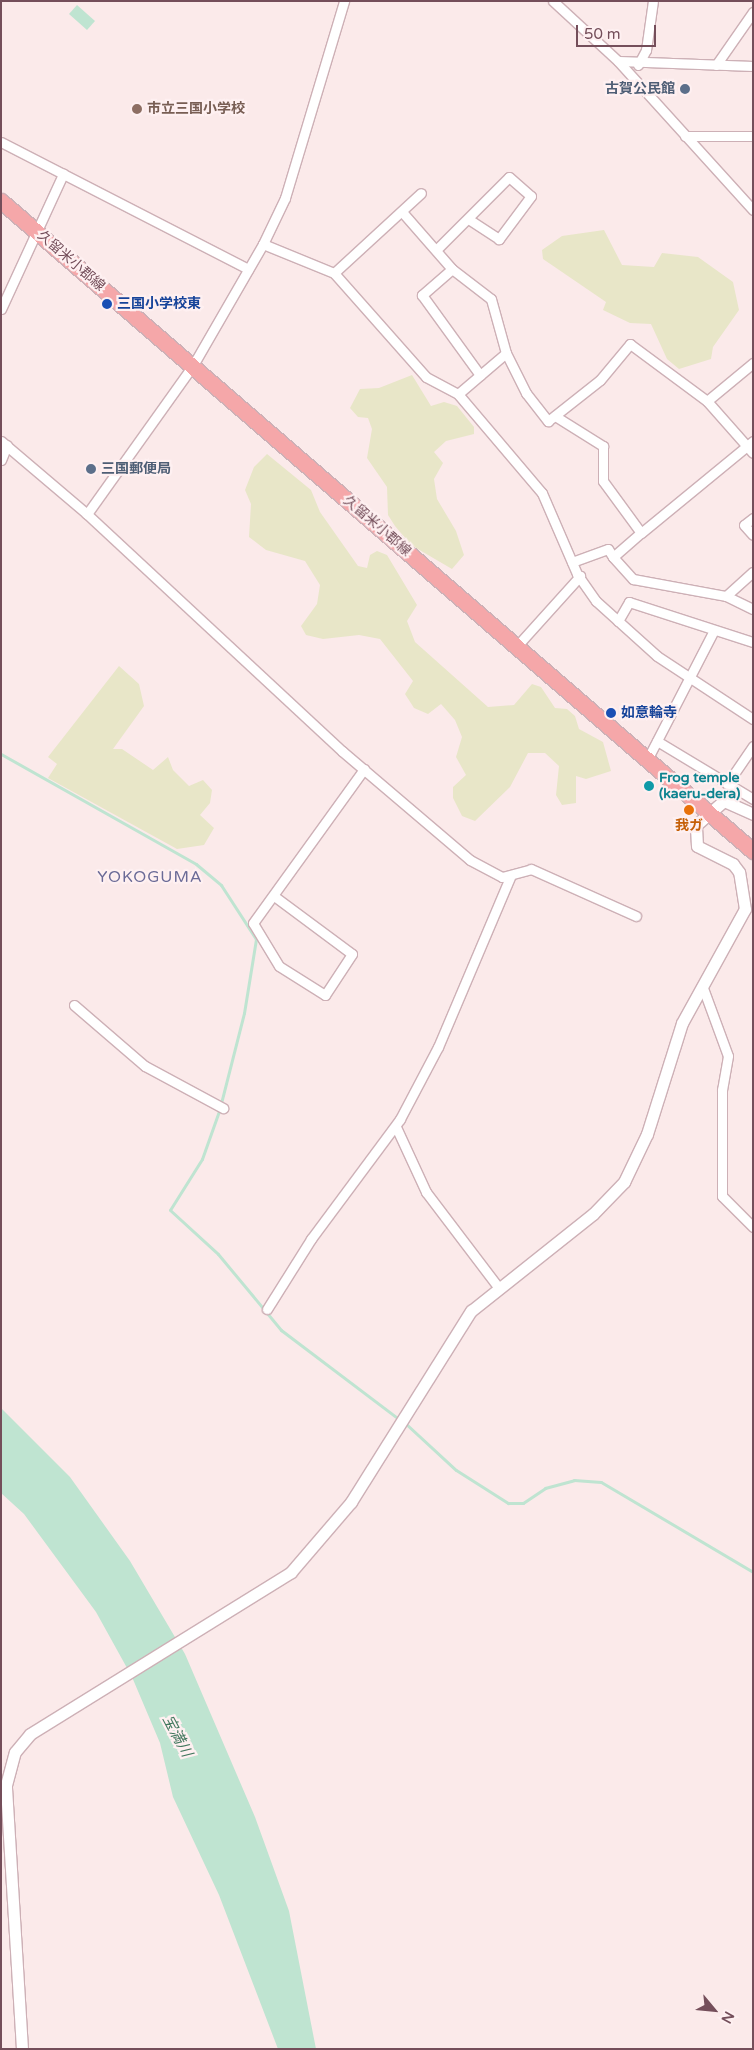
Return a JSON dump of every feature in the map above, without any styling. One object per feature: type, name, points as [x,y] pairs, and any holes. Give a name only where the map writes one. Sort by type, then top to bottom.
[{"type":"main road","name":"久留米小郡線","points":[[1,201],[753,851]]},
{"type":"street","points":[[87,514],[192,367],[263,244],[285,198],[344,1]]},
{"type":"street","points":[[553,1],[618,61],[753,210]]},
{"type":"street","points":[[638,65],[646,50],[653,1]]},
{"type":"street","points":[[716,64],[753,12]]},
{"type":"street","points":[[618,61],[638,65],[716,64],[753,66]]},
{"type":"street","points":[[685,136],[753,136]]},
{"type":"street","points":[[1,142],[248,269]]},
{"type":"street","points":[[1,309],[35,230],[63,174]]},
{"type":"street","points":[[436,250],[509,177],[531,196],[499,239],[468,219]]},
{"type":"street","points":[[334,273],[403,213],[421,192]]},
{"type":"street","points":[[403,213],[452,270],[490,299],[506,353],[526,393],[548,421],[600,380],[630,344],[707,401],[751,447],[613,556]]},
{"type":"street","points":[[263,244],[334,273],[426,377],[458,394],[542,493],[554,514],[572,562],[596,601],[618,621],[688,676],[753,719]]},
{"type":"street","points":[[452,270],[422,295],[480,375]]},
{"type":"street","points":[[458,394],[506,353]]},
{"type":"street","points":[[707,401],[753,363]]},
{"type":"street","points":[[555,416],[603,446],[603,481],[641,533]]},
{"type":"street","points":[[4,443],[87,514],[364,769],[470,860],[510,877],[532,869],[636,916]]},
{"type":"street","points":[[1,460],[4,443]]},
{"type":"street","points":[[753,518],[744,525],[753,535]]},
{"type":"street","points":[[572,562],[608,549],[627,575],[640,581],[726,596],[753,608]]},
{"type":"street","points":[[726,596],[753,572]]},
{"type":"street","points":[[516,647],[580,576]]},
{"type":"street","points":[[618,621],[629,602],[753,642]]},
{"type":"street","points":[[647,760],[688,676],[714,630]]},
{"type":"street","points":[[657,740],[753,799]]},
{"type":"street","points":[[727,784],[753,746]]},
{"type":"street","points":[[274,896],[352,954],[325,995],[279,966],[259,936],[253,923],[364,769]]},
{"type":"street","points":[[22,2049],[6,1784],[15,1752],[30,1734],[78,1703],[226,1615],[291,1572],[320,1542],[410,1412],[457,1327],[498,1287],[593,1214],[624,1182],[647,1134],[682,1023],[740,921],[746,896],[733,864],[710,854],[694,839],[696,825],[706,812],[728,800],[753,814]]},
{"type":"street","points":[[267,1309],[311,1238],[396,1127],[438,1047],[510,877]]},
{"type":"street","points":[[703,988],[728,1056],[722,1090],[722,1196],[753,1227]]},
{"type":"street","points":[[74,1004],[145,1066],[223,1108]]},
{"type":"street","points":[[396,1127],[426,1192],[498,1287]]},
{"type":"shaded area","points":[[604,230],[622,265],[654,267],[662,253],[698,257],[733,282],[739,310],[713,347],[711,359],[679,369],[667,359],[651,324],[630,323],[603,310],[606,302],[543,259],[542,250],[562,236]]},
{"type":"shaded area","points":[[412,375],[431,406],[444,402],[457,406],[474,427],[474,434],[446,441],[434,452],[443,463],[434,479],[437,499],[456,531],[464,555],[452,569],[411,545],[388,515],[387,487],[367,458],[372,429],[368,418],[358,417],[350,408],[360,389],[379,388]]},
{"type":"shaded area","points":[[267,454],[311,490],[320,512],[358,566],[367,568],[370,555],[377,551],[387,555],[417,605],[407,621],[415,642],[488,707],[514,705],[532,684],[541,687],[555,708],[567,709],[575,716],[579,729],[603,742],[611,771],[586,779],[576,776],[576,803],[562,805],[556,795],[559,766],[545,753],[528,753],[510,787],[475,821],[462,816],[453,798],[453,787],[466,775],[456,757],[462,737],[455,720],[441,704],[428,714],[414,708],[405,694],[413,681],[380,639],[359,635],[323,639],[306,635],[301,626],[317,604],[320,585],[305,561],[266,550],[249,537],[251,504],[245,490],[254,467]]},
{"type":"shaded area","points":[[119,666],[139,684],[144,706],[113,749],[122,749],[153,770],[168,757],[173,770],[189,786],[203,780],[212,790],[210,803],[200,815],[214,828],[204,845],[177,849],[48,778],[57,764],[48,757]]},
{"type":"water","points":[[77,5],[95,21],[87,30],[69,14]]},
{"type":"water","name":"宝満川","points":[[1,1408],[70,1477],[130,1561],[185,1654],[255,1817],[289,1911],[316,2049],[278,2049],[219,1895],[173,1797],[160,1743],[132,1677],[96,1612],[24,1514],[1,1493]]},
{"type":"waterway","points":[[1,754],[196,864],[221,885],[256,939],[244,1013],[219,1111],[202,1159],[170,1210],[218,1254],[281,1330],[400,1420]]},
{"type":"waterway","points":[[405,1423],[456,1470],[508,1503],[523,1503],[545,1488],[574,1480],[601,1482],[753,1572]]},
{"type":"place","name":"古賀公民館","points":[[685,89]]},
{"type":"place","name":"市立三国小学校","points":[[137,109]]},
{"type":"place","name":"三国小学校東","points":[[107,304]]},
{"type":"place","name":"三国郵便局","points":[[91,469]]},
{"type":"place","name":"如意輪寺","points":[[611,713]]},
{"type":"place","name":"Frog temple (kaeru-dera)","points":[[649,786]]},
{"type":"place","name":"我ガ","points":[[689,810]]},
{"type":"district","name":"YOKOGUMA","points":[[150,877]]}]
